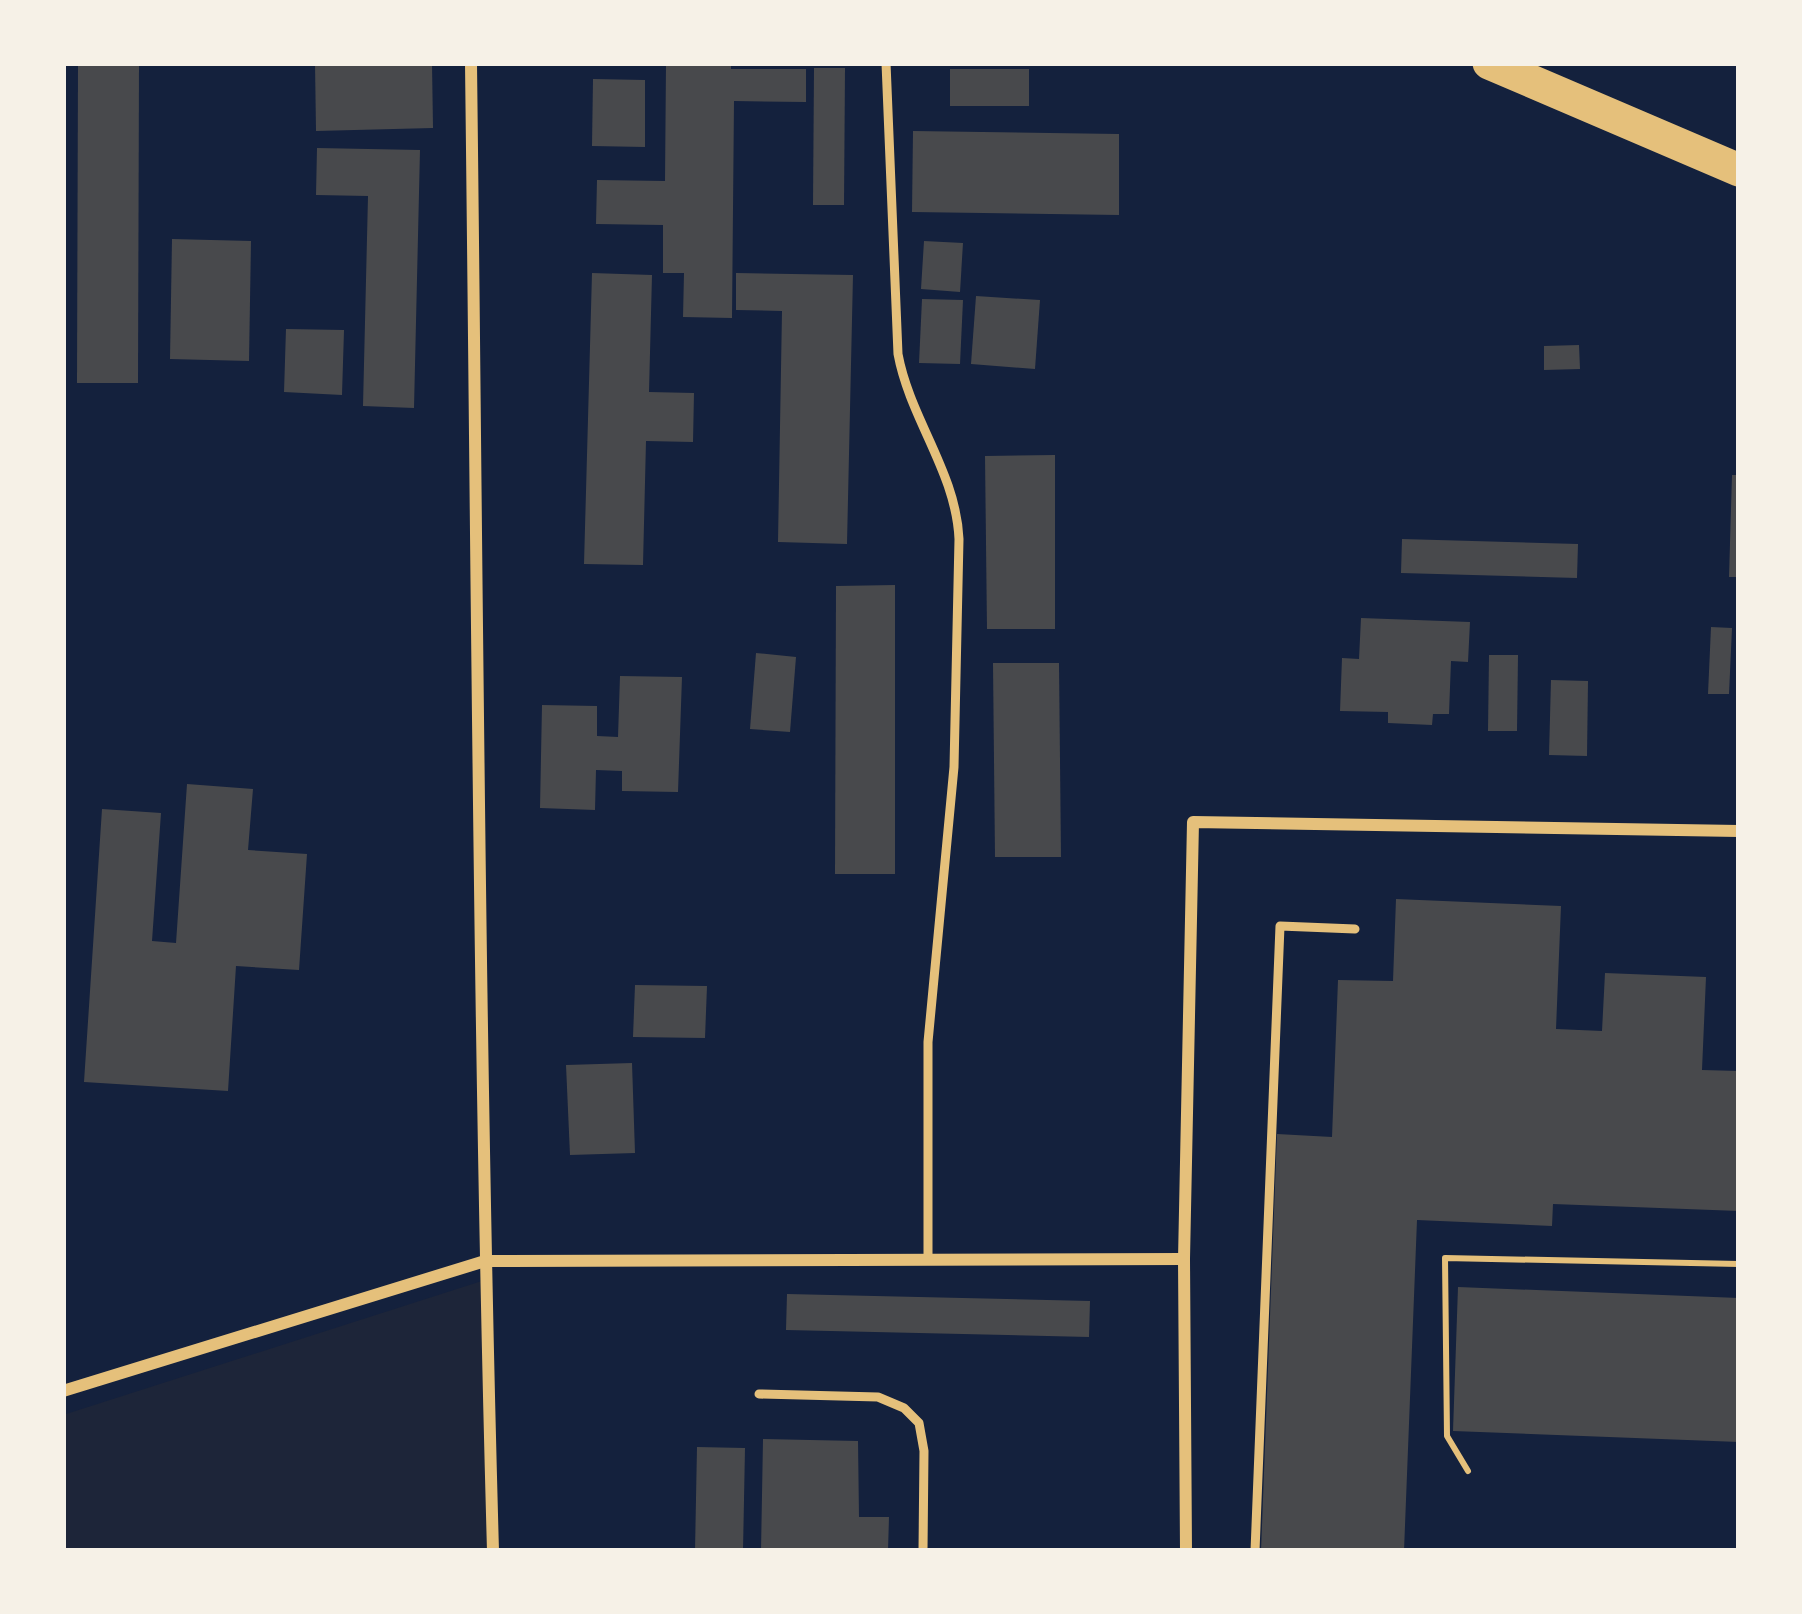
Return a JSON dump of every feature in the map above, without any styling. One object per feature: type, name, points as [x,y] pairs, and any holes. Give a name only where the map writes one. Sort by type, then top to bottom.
[{"type":"highway","points":[[1489,63],[1739,170]]},
{"type":"street","points":[[471,63],[474,573],[493,1551]]},
{"type":"street","points":[[1186,1551],[1184,1259],[1193,822],[1739,831]]},
{"type":"street","points":[[63,1391],[485,1261],[1184,1259]]},
{"type":"lane","points":[[886,63],[898,354],[905,385],[958,512],[959,539],[954,767],[928,1042],[928,1258]]},
{"type":"lane","points":[[1255,1551],[1280,926],[1355,929]]},
{"type":"lane","points":[[759,1394],[878,1396],[904,1408],[920,1424],[924,1451],[922,1551]]},
{"type":"path","points":[[1468,1471],[1447,1436],[1445,1258],[1739,1264]]},
{"type":"shaded area","points":[[485,1280],[493,1551],[63,1551],[63,1415]]},
{"type":"building","points":[[78,63],[139,63],[138,383],[77,383]]},
{"type":"building","points":[[315,63],[432,63],[433,128],[316,131]]},
{"type":"building","points":[[666,63],[806,69],[806,102],[734,101],[732,318],[683,317],[684,273],[663,273],[663,225],[596,224],[597,180],[665,181]]},
{"type":"building","points":[[814,68],[845,68],[844,205],[813,205]]},
{"type":"building","points":[[950,69],[1029,69],[1029,106],[950,106]]},
{"type":"building","points":[[593,79],[645,80],[645,147],[592,146]]},
{"type":"building","points":[[913,131],[1119,134],[1119,215],[912,212]]},
{"type":"building","points":[[317,148],[420,150],[414,408],[363,406],[368,196],[316,195]]},
{"type":"building","points":[[172,239],[251,241],[249,361],[170,359]]},
{"type":"building","points":[[924,241],[963,243],[960,292],[921,289]]},
{"type":"building","points":[[592,273],[652,275],[649,392],[694,393],[693,442],[646,441],[643,565],[584,564]]},
{"type":"building","points":[[736,273],[853,275],[847,544],[778,542],[782,311],[736,310]]},
{"type":"building","points":[[976,296],[1040,300],[1035,369],[971,364]]},
{"type":"building","points":[[922,299],[963,300],[960,364],[919,363]]},
{"type":"building","points":[[286,329],[344,330],[342,395],[284,392]]},
{"type":"building","points":[[1579,345],[1580,369],[1544,370],[1544,346]]},
{"type":"building","points":[[1055,455],[1055,629],[987,629],[985,456]]},
{"type":"building","points":[[1732,475],[1739,475],[1739,577],[1729,577]]},
{"type":"building","points":[[1402,539],[1578,544],[1577,578],[1401,573]]},
{"type":"building","points":[[895,585],[895,874],[835,874],[836,586]]},
{"type":"building","points":[[1361,618],[1470,622],[1468,662],[1451,661],[1449,714],[1433,714],[1432,725],[1388,723],[1388,712],[1340,711],[1342,658],[1359,659]]},
{"type":"building","points":[[1711,627],[1732,628],[1729,694],[1708,694]]},
{"type":"building","points":[[756,653],[796,657],[790,732],[750,729]]},
{"type":"building","points":[[1489,655],[1518,655],[1517,731],[1488,731]]},
{"type":"building","points":[[993,663],[1059,663],[1061,857],[995,857]]},
{"type":"building","points":[[620,676],[682,677],[678,792],[622,791],[622,771],[596,770],[595,810],[540,808],[542,705],[597,706],[597,736],[618,737]]},
{"type":"building","points":[[1551,680],[1588,681],[1587,756],[1549,755]]},
{"type":"building","points":[[187,784],[253,789],[248,850],[307,854],[299,970],[236,966],[228,1091],[84,1082],[102,809],[161,813],[152,941],[176,943]]},
{"type":"building","points":[[1396,899],[1561,906],[1556,1029],[1602,1031],[1605,973],[1706,977],[1702,1070],[1739,1071],[1739,1211],[1553,1204],[1552,1226],[1417,1220],[1404,1551],[1261,1551],[1277,1134],[1332,1137],[1338,980],[1393,981]]},
{"type":"building","points":[[635,985],[707,986],[705,1038],[633,1037]]},
{"type":"building","points":[[632,1063],[635,1153],[570,1155],[566,1065]]},
{"type":"building","points":[[1458,1287],[1739,1298],[1739,1442],[1453,1431]]},
{"type":"building","points":[[787,1294],[1090,1301],[1089,1337],[786,1330]]},
{"type":"building","points":[[763,1439],[858,1441],[859,1517],[889,1517],[888,1551],[761,1551]]},
{"type":"building","points":[[697,1447],[745,1448],[743,1551],[695,1551]]}]
